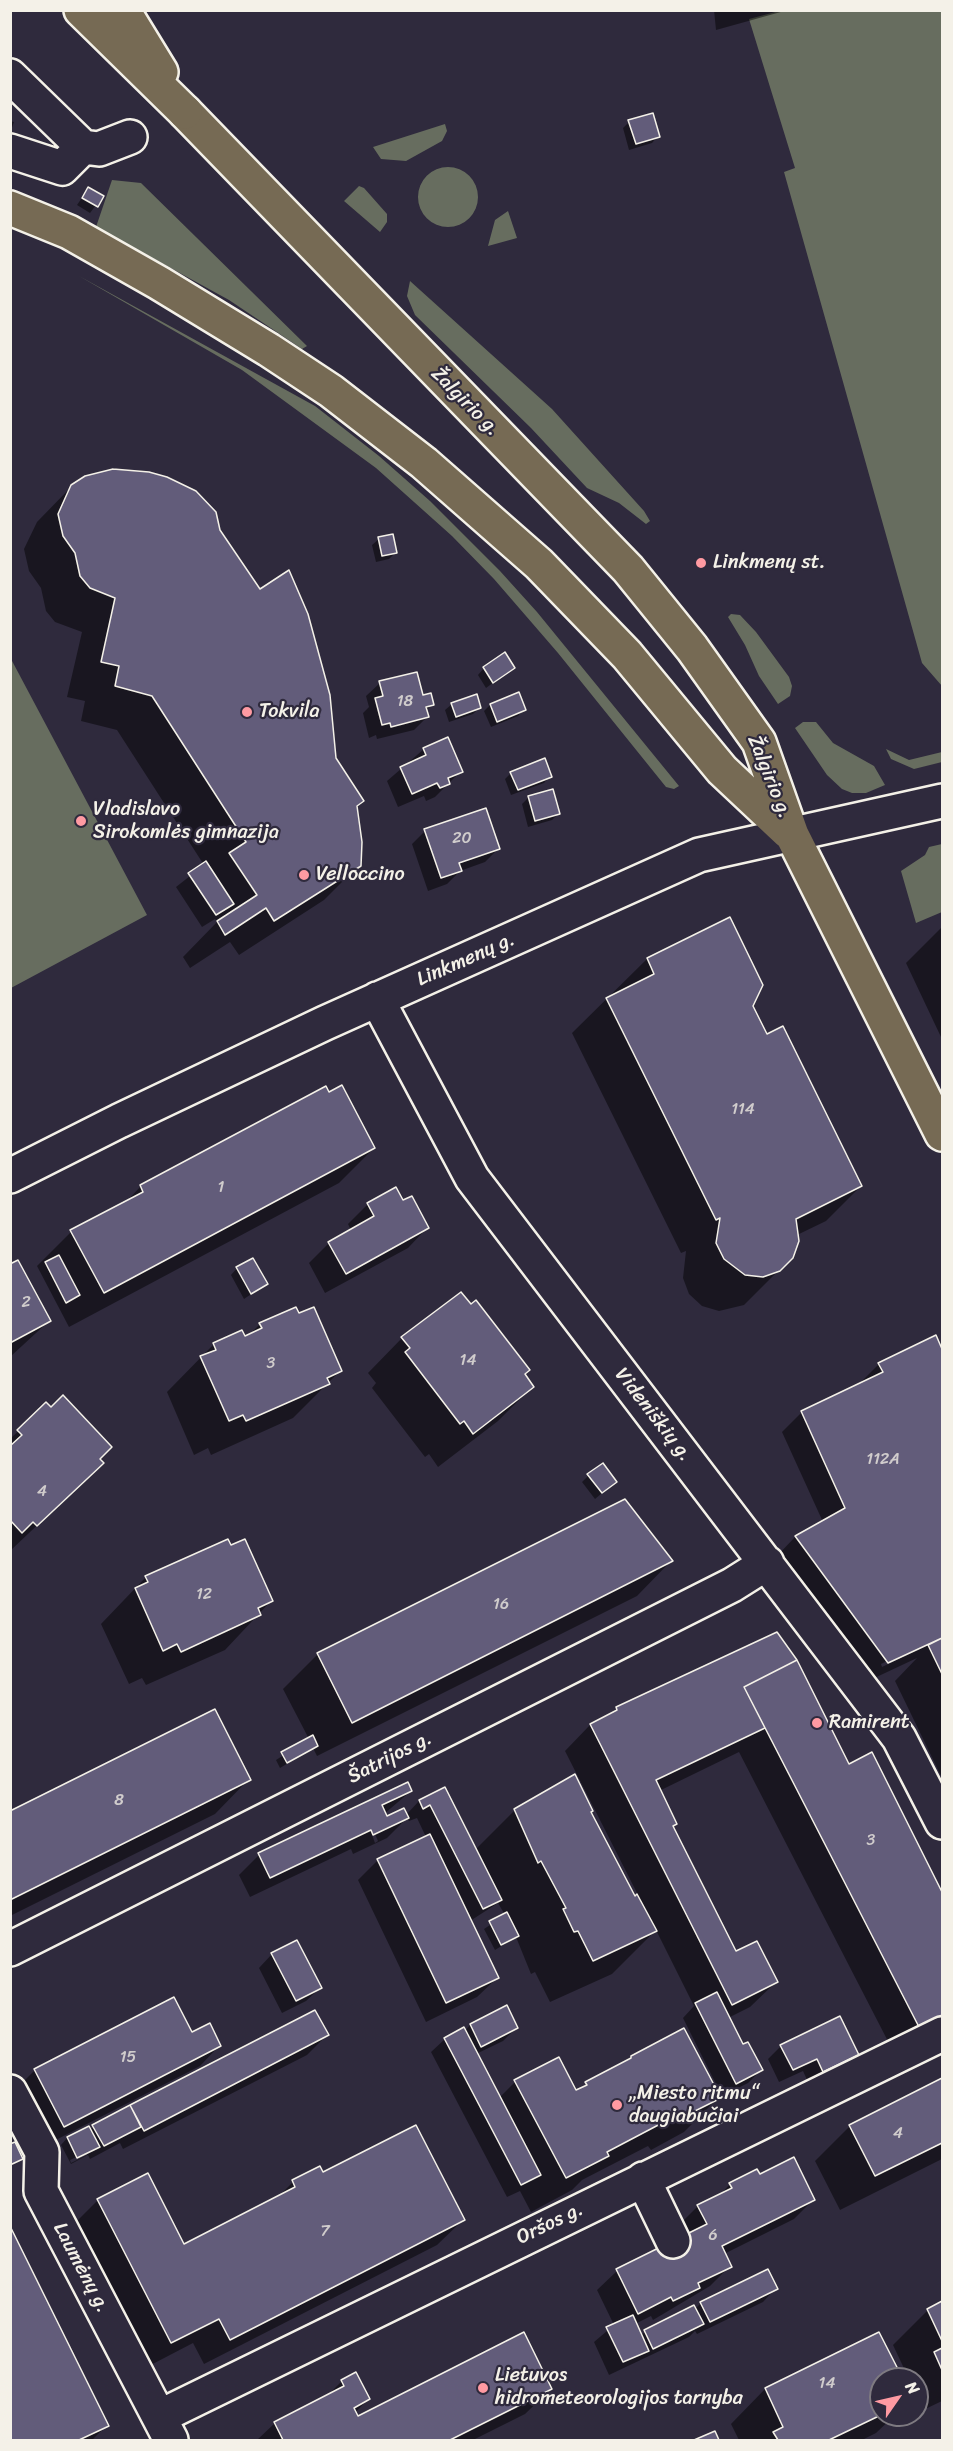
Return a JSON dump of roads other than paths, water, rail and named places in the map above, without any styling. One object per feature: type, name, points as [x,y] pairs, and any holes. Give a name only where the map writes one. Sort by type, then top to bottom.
[{"type":"main road","name":"Žalgirio g.","points":[[81,10],[185,112],[628,569],[692,648],[759,742],[792,835],[942,1134]]},
{"type":"main road","points":[[123,10],[185,112]]},
{"type":"main road","name":"Žalgirio g.","points":[[10,208],[69,232],[159,283],[269,350],[331,391],[424,464],[539,564],[627,656],[722,770],[792,835]]},
{"type":"street","points":[[10,76],[73,158]]},
{"type":"street","points":[[10,151],[73,158],[130,137]]},
{"type":"street","name":"Linkmenų g.","points":[[10,1176],[119,1121],[377,999],[699,855],[942,801]]},
{"type":"street","name":"Videniškių g.","points":[[377,999],[472,1179],[496,1214],[767,1563],[899,1738],[942,1822]]},
{"type":"street","name":"Šatrijos g.","points":[[10,1949],[732,1585],[767,1563]]},
{"type":"street","name":"Oršos g.","points":[[165,2429],[643,2180],[942,2034]]},
{"type":"street","name":"Laumėnų g.","points":[[10,2092],[42,2152],[41,2191],[165,2429]]},
{"type":"street","points":[[643,2180],[673,2241]]},
{"type":"place","name":"Linkmenų st.","points":[[701,563]]},
{"type":"place","name":"Tokvila","points":[[247,712]]},
{"type":"place","name":"Vladislavo Sirokomlės gimnazija","points":[[81,821]]},
{"type":"place","name":"Velloccino","points":[[304,875]]},
{"type":"place","name":"Ramirent","points":[[817,1723]]},
{"type":"place","name":"„Miesto ritmu“ daugiabučiai","points":[[617,2105]]},
{"type":"place","name":"Lietuvos hidrometeorologijos tarnyba","points":[[483,2388]]}]
